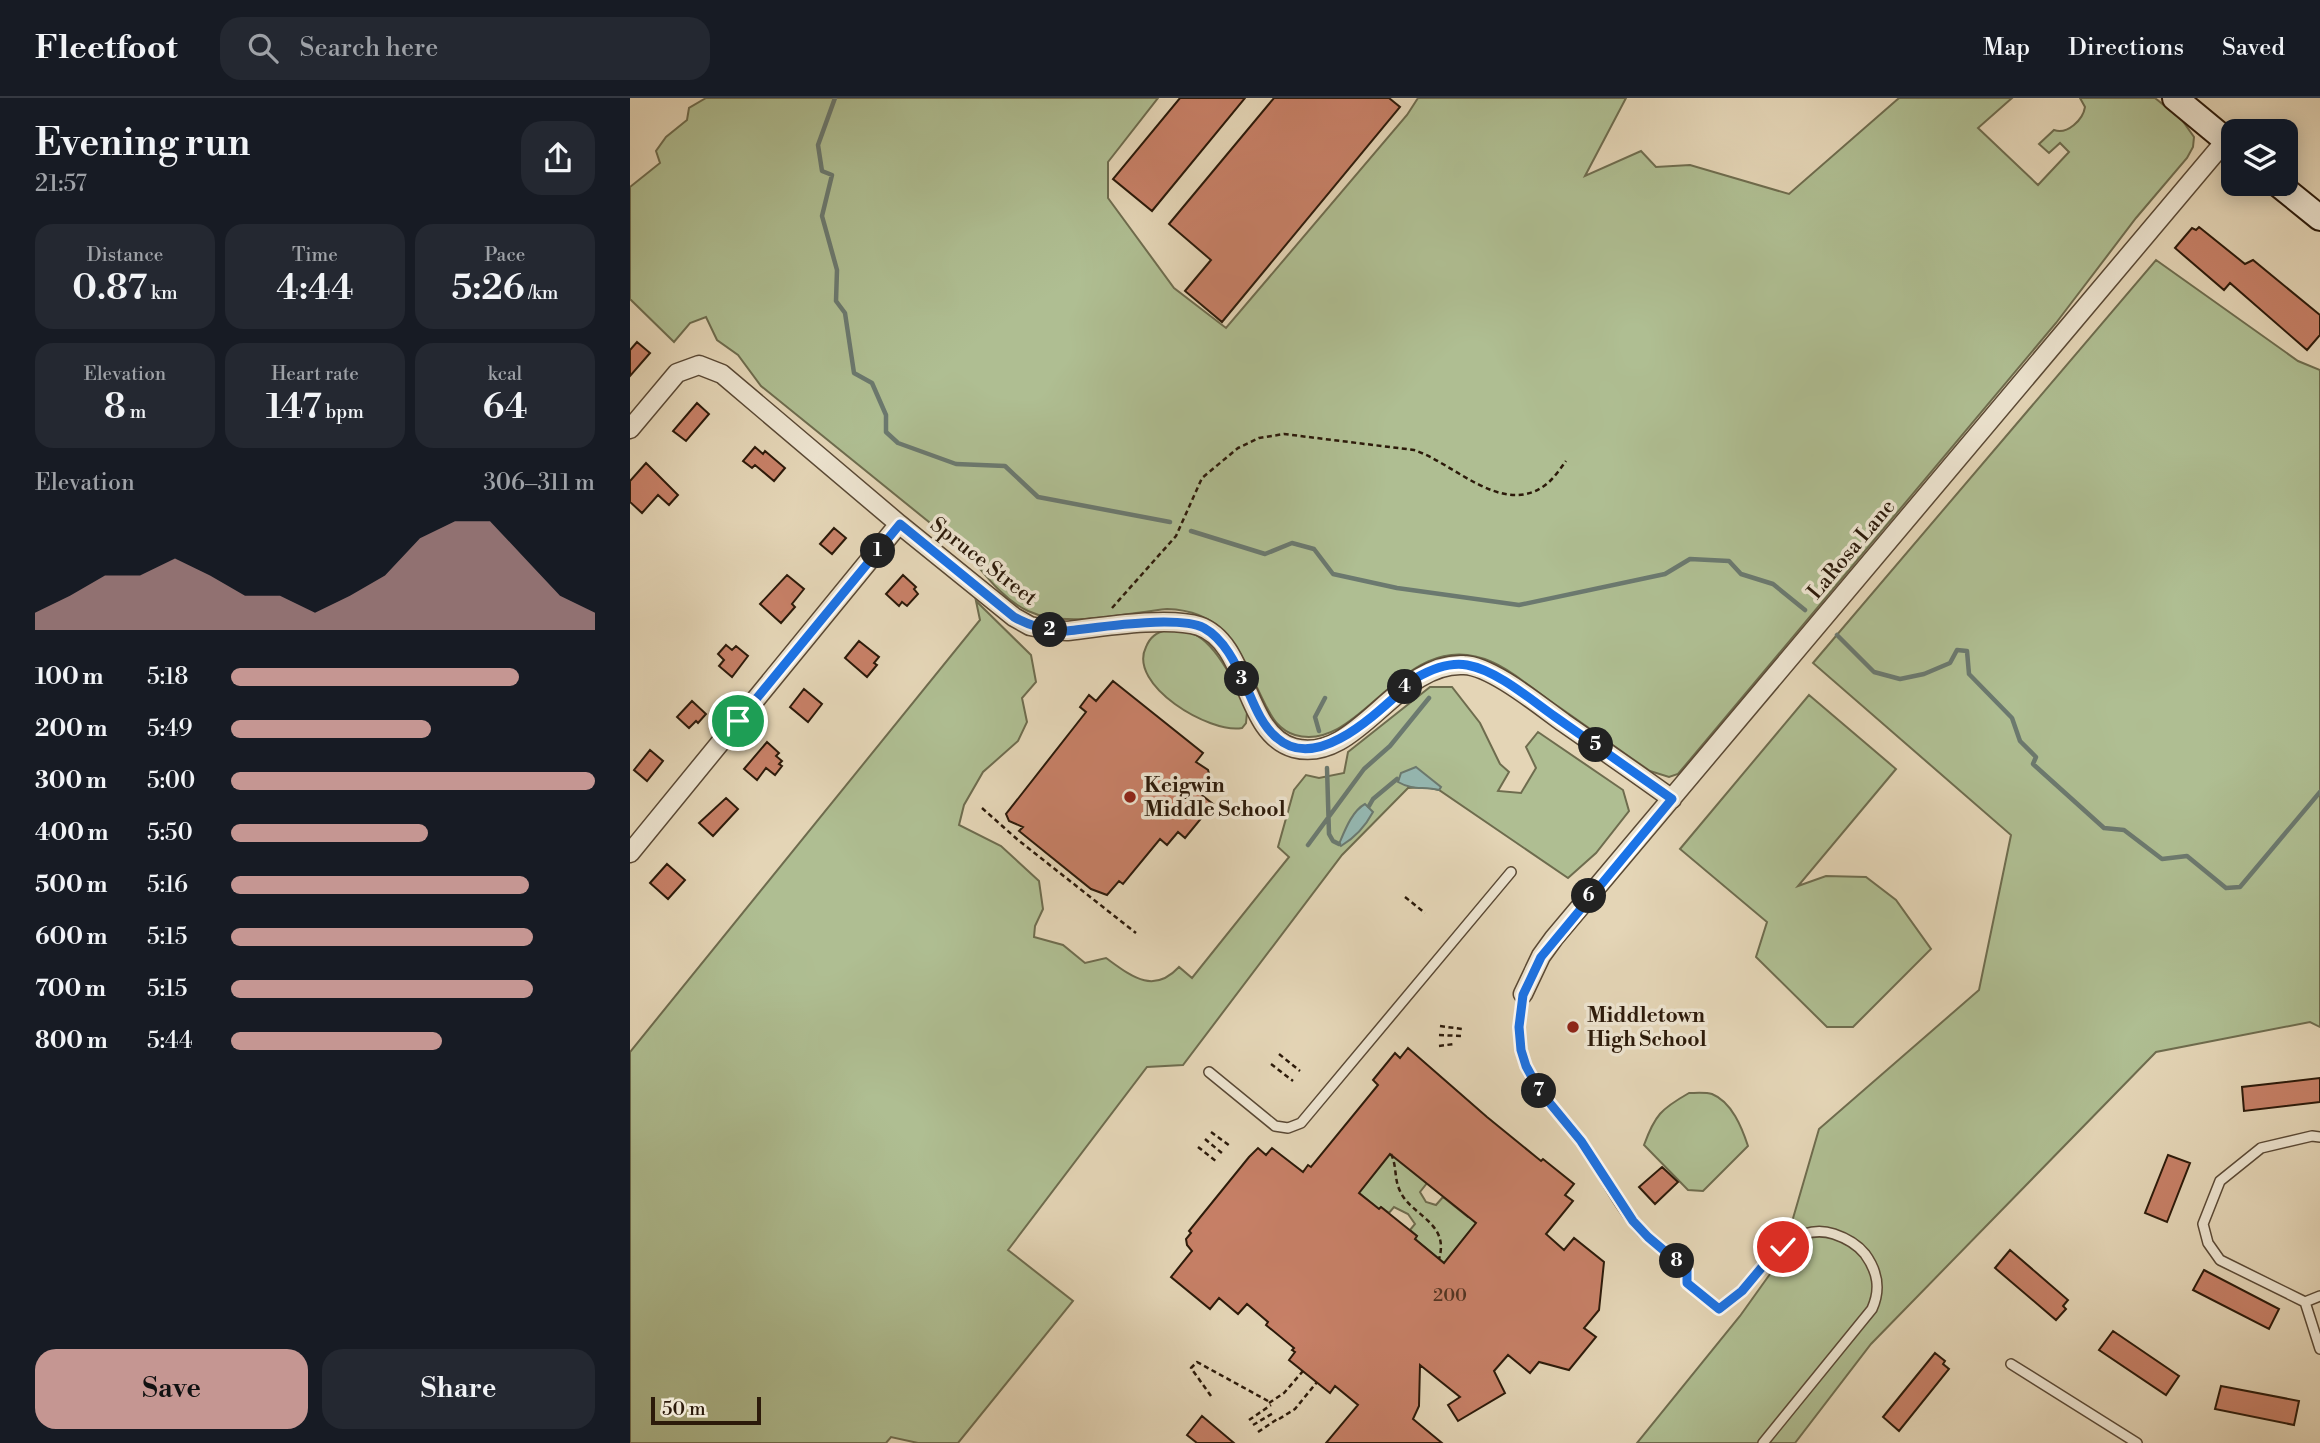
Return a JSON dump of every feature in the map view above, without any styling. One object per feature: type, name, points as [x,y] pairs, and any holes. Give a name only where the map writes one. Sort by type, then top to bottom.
[{"type":"main road","points":[[2175,98],[2221,136]]},
{"type":"main road","points":[[2293,196],[2320,218]]},
{"type":"street","name":"LaRosa Lane","points":[[1523,995],[1535,966],[1554,938],[2221,152]]},
{"type":"street","name":"Spruce Street","points":[[630,429],[677,373],[699,365],[722,374],[900,524],[1014,617],[1030,626],[1067,631],[1175,621],[1206,629],[1230,655],[1269,730],[1291,747],[1314,748],[1334,743],[1373,715],[1416,678],[1443,667],[1465,664],[1516,689],[1672,799]]},
{"type":"street","points":[[630,853],[900,524]]},
{"type":"lane","points":[[1209,1072],[1275,1126],[1288,1128],[1301,1123],[1511,872]]},
{"type":"lane","points":[[1523,995],[1519,1027],[1521,1050],[1539,1090],[1581,1141],[1633,1221],[1687,1270],[1687,1283],[1719,1309],[1742,1291],[1773,1254],[1793,1239],[1817,1230],[1849,1240],[1863,1251],[1873,1267],[1878,1285],[1877,1298],[1872,1309],[1763,1443]]},
{"type":"lane","points":[[2320,1137],[2312,1136],[2261,1148],[2220,1181],[2203,1224],[2208,1243],[2220,1260],[2305,1302],[2320,1349]]},
{"type":"lane","points":[[2305,1302],[2320,1296]]},
{"type":"lane","points":[[2011,1364],[2137,1443]]},
{"type":"path","points":[[1108,614],[1176,536],[1202,478],[1238,448],[1259,438],[1283,434],[1414,450],[1433,456],[1479,486],[1493,492],[1515,495],[1546,485],[1566,461]]},
{"type":"path","points":[[982,808],[1018,840],[1136,933]]},
{"type":"path","points":[[1405,897],[1425,913]]},
{"type":"path","points":[[1440,1026],[1462,1030]]},
{"type":"path","points":[[1439,1035],[1461,1035]]},
{"type":"path","points":[[1439,1046],[1454,1044]]},
{"type":"path","points":[[1279,1054],[1300,1072]]},
{"type":"path","points":[[1271,1064],[1293,1081]]},
{"type":"path","points":[[1211,1132],[1230,1146]]},
{"type":"path","points":[[1205,1139],[1223,1154]]},
{"type":"path","points":[[1198,1147],[1217,1162]]},
{"type":"path","points":[[1391,1154],[1398,1173],[1401,1194],[1425,1216],[1436,1231],[1441,1249],[1439,1259]]},
{"type":"path","points":[[1211,1396],[1191,1368],[1197,1362],[1269,1403]]},
{"type":"path","points":[[1249,1420],[1284,1393],[1303,1371]]},
{"type":"path","points":[[1258,1432],[1295,1409],[1317,1382]]},
{"type":"path","points":[[1253,1425],[1275,1412]]},
{"type":"green space","points":[[706,98],[1158,98],[1108,162],[1108,198],[1174,288],[1226,328],[1407,115],[1418,98],[1626,98],[1585,176],[1641,151],[1656,167],[1690,165],[1789,194],[1899,98],[2012,98],[1978,128],[2038,185],[2069,152],[2060,143],[2049,153],[2039,144],[2054,130],[2064,130],[2078,121],[2085,107],[2080,98],[2155,98],[2182,120],[2194,137],[2193,147],[2187,158],[2136,218],[2056,323],[1678,774],[1669,777],[1650,771],[1492,662],[1461,654],[1433,659],[1408,673],[1342,726],[1319,736],[1295,735],[1274,720],[1241,654],[1220,628],[1206,618],[1167,609],[1096,618],[1060,619],[1028,611],[1010,600],[966,552],[761,386],[738,355],[717,340],[706,317],[690,323],[674,342],[630,299],[630,187],[660,163],[656,151],[666,137],[687,120],[689,108]]},
{"type":"green space","points":[[2156,260],[2298,361],[2320,370],[2320,1027],[2310,1022],[2156,1052],[1871,1344],[1795,1443],[1637,1443],[1740,1316],[1770,1274],[1787,1239],[1819,1129],[1979,990],[2011,835],[1813,663]]},
{"type":"green space","points":[[976,601],[1031,655],[1036,682],[1022,698],[1027,722],[1018,741],[983,772],[964,805],[959,825],[1001,846],[1039,881],[1043,909],[1035,926],[1034,937],[1063,945],[1085,963],[1106,958],[1133,976],[1151,981],[1160,980],[1179,967],[1192,978],[1289,857],[1278,847],[1294,790],[1306,775],[1319,778],[1344,773],[1348,752],[1430,687],[1452,687],[1480,723],[1500,764],[1509,772],[1498,791],[1521,793],[1536,768],[1526,747],[1538,732],[1623,790],[1629,811],[1596,853],[1568,878],[1439,790],[1426,787],[1408,788],[1342,855],[1183,1065],[1147,1067],[1008,1250],[1073,1301],[958,1443],[918,1443],[891,1437],[886,1443],[630,1443],[630,1052],[980,620]]},
{"type":"green space","points":[[1166,630],[1194,634],[1219,657],[1247,712],[1246,723],[1242,728],[1228,728],[1193,715],[1175,704],[1148,677],[1143,662],[1146,647],[1156,634]]},
{"type":"green space","points":[[1809,695],[1896,769],[1798,886],[1826,876],[1866,877],[1896,900],[1931,949],[1853,1027],[1827,1027],[1756,957],[1767,922],[1680,849]]},
{"type":"green space","points":[[1689,1093],[1712,1094],[1725,1103],[1731,1109],[1748,1146],[1703,1191],[1688,1190],[1644,1145],[1660,1114]]},
{"type":"green space","points":[[1395,1148],[1427,1183],[1420,1192],[1426,1202],[1436,1205],[1443,1197],[1468,1217],[1480,1218],[1444,1263],[1415,1239],[1417,1236],[1410,1230],[1415,1224],[1408,1214],[1394,1207],[1389,1213],[1381,1207],[1379,1209],[1359,1193]]},
{"type":"water","points":[[1416,767],[1441,787],[1439,790],[1398,782],[1401,773]]},
{"type":"water","points":[[1365,804],[1373,812],[1356,835],[1341,846],[1339,844],[1349,821]]},
{"type":"building","points":[[1180,98],[1245,98],[1152,211],[1113,179]]},
{"type":"building","points":[[1274,98],[1389,98],[1400,107],[1222,322],[1185,291],[1211,260],[1169,224]]},
{"type":"building","points":[[2199,227],[2245,264],[2253,260],[2320,315],[2320,335],[2307,350],[2230,283],[2224,290],[2175,248],[2192,228],[2196,230]]},
{"type":"building","points":[[637,342],[650,353],[630,376],[630,350]]},
{"type":"building","points":[[697,403],[709,414],[686,441],[673,431]]},
{"type":"building","points":[[755,447],[763,454],[765,451],[785,468],[774,481],[755,465],[752,468],[743,461]]},
{"type":"building","points":[[646,463],[678,495],[669,505],[658,495],[642,513],[630,502],[630,481]]},
{"type":"building","points":[[834,528],[846,538],[832,554],[820,544]]},
{"type":"building","points":[[787,575],[804,589],[792,604],[795,607],[781,623],[760,604]]},
{"type":"building","points":[[903,575],[916,587],[914,589],[918,594],[907,606],[902,602],[899,606],[886,594]]},
{"type":"building","points":[[859,641],[879,657],[874,663],[877,665],[867,677],[845,658]]},
{"type":"building","points":[[726,645],[732,650],[736,646],[748,656],[732,677],[719,666],[724,660],[718,654]]},
{"type":"building","points":[[1113,681],[1203,753],[1196,762],[1208,770],[1210,777],[1207,782],[1194,789],[1213,804],[1185,838],[1178,832],[1167,845],[1160,839],[1123,884],[1119,881],[1107,895],[1091,889],[1019,831],[1023,827],[1009,821],[1006,814],[1086,712],[1080,707],[1089,695],[1096,701]]},
{"type":"building","points":[[804,689],[822,704],[808,722],[790,707]]},
{"type":"building","points":[[692,701],[706,714],[689,728],[677,717]]},
{"type":"building","points":[[767,742],[779,753],[776,756],[782,761],[779,764],[782,766],[775,775],[766,768],[757,780],[744,769]]},
{"type":"building","points":[[650,750],[663,761],[647,781],[634,770]]},
{"type":"building","points":[[726,798],[738,809],[713,836],[699,823]]},
{"type":"building","points":[[667,864],[685,880],[668,899],[650,883]]},
{"type":"building","points":[[1408,1048],[1487,1117],[1574,1184],[1565,1195],[1573,1201],[1546,1234],[1564,1250],[1574,1238],[1604,1262],[1599,1310],[1584,1328],[1596,1337],[1569,1370],[1539,1362],[1530,1373],[1508,1355],[1494,1371],[1505,1393],[1458,1421],[1448,1405],[1460,1397],[1420,1365],[1419,1406],[1413,1419],[1442,1443],[1326,1443],[1358,1405],[1335,1386],[1330,1393],[1289,1360],[1295,1352],[1292,1350],[1294,1348],[1266,1325],[1268,1322],[1247,1304],[1238,1314],[1219,1298],[1210,1309],[1171,1277],[1192,1251],[1186,1239],[1191,1233],[1189,1231],[1258,1148],[1266,1155],[1272,1148],[1303,1172],[1308,1165],[1311,1167],[1378,1085],[1373,1080],[1395,1053],[1400,1058]],"holes":[[[1390,1154],[1476,1223],[1444,1263],[1415,1239],[1417,1236],[1359,1193]]]},
{"type":"building","points":[[2320,1078],[2320,1102],[2244,1111],[2242,1087]]},
{"type":"building","points":[[2168,1155],[2190,1163],[2167,1222],[2145,1213]]},
{"type":"building","points":[[1662,1167],[1678,1182],[1655,1204],[1639,1187]]},
{"type":"building","points":[[2010,1250],[2068,1300],[2063,1306],[2066,1309],[2056,1320],[1995,1268]]},
{"type":"building","points":[[2204,1270],[2279,1309],[2269,1329],[2193,1290]]},
{"type":"building","points":[[2113,1331],[2179,1376],[2166,1395],[2099,1350]]},
{"type":"building","points":[[1935,1353],[1945,1361],[1943,1364],[1949,1369],[1899,1431],[1883,1417]]},
{"type":"building","points":[[2221,1386],[2299,1401],[2294,1425],[2215,1409]]},
{"type":"building","points":[[1202,1416],[1234,1443],[1197,1443],[1187,1435]]},
{"type":"waterway","points":[[835,98],[818,145],[822,171],[832,175],[822,216],[837,270],[836,301],[845,313],[854,373],[872,383],[886,415],[886,432],[898,443],[956,464],[1005,466],[1038,497],[1170,522]]},
{"type":"waterway","points":[[1191,531],[1265,554],[1292,543],[1314,549],[1333,574],[1397,588],[1519,605],[1665,574],[1690,559],[1729,561],[1741,574],[1773,584],[1805,610]]},
{"type":"waterway","points":[[1837,635],[1874,672],[1900,679],[1924,674],[1950,663],[1957,650],[1967,651],[1969,674],[2012,718],[2020,741],[2036,757],[2033,764],[2104,828],[2124,830],[2162,859],[2187,856],[2226,888],[2240,887],[2320,792]]},
{"type":"waterway","points":[[1319,731],[1315,717],[1325,698]]},
{"type":"waterway","points":[[1308,845],[1364,769],[1390,746],[1429,698]]},
{"type":"waterway","points":[[1327,768],[1329,834],[1333,841],[1339,844]]},
{"type":"waterway","points":[[1369,806],[1373,799],[1397,779]]},
{"type":"place","name":"Keigwin Middle School","points":[[1130,797]]},
{"type":"place","name":"Middletown High School","points":[[1573,1027]]},
{"type":"route","points":[[738,721],[900,524],[1014,617],[1030,626],[1067,631],[1175,621],[1206,629],[1230,655],[1269,730],[1280,741],[1296,748],[1322,747],[1334,743],[1426,673],[1450,665],[1465,664],[1493,676],[1516,689],[1672,799],[1554,938],[1530,975],[1523,995],[1519,1027],[1526,1066],[1539,1090],[1581,1141],[1633,1221],[1684,1266],[1687,1270],[1687,1283],[1719,1309],[1742,1291],[1773,1254],[1783,1247]]}]
